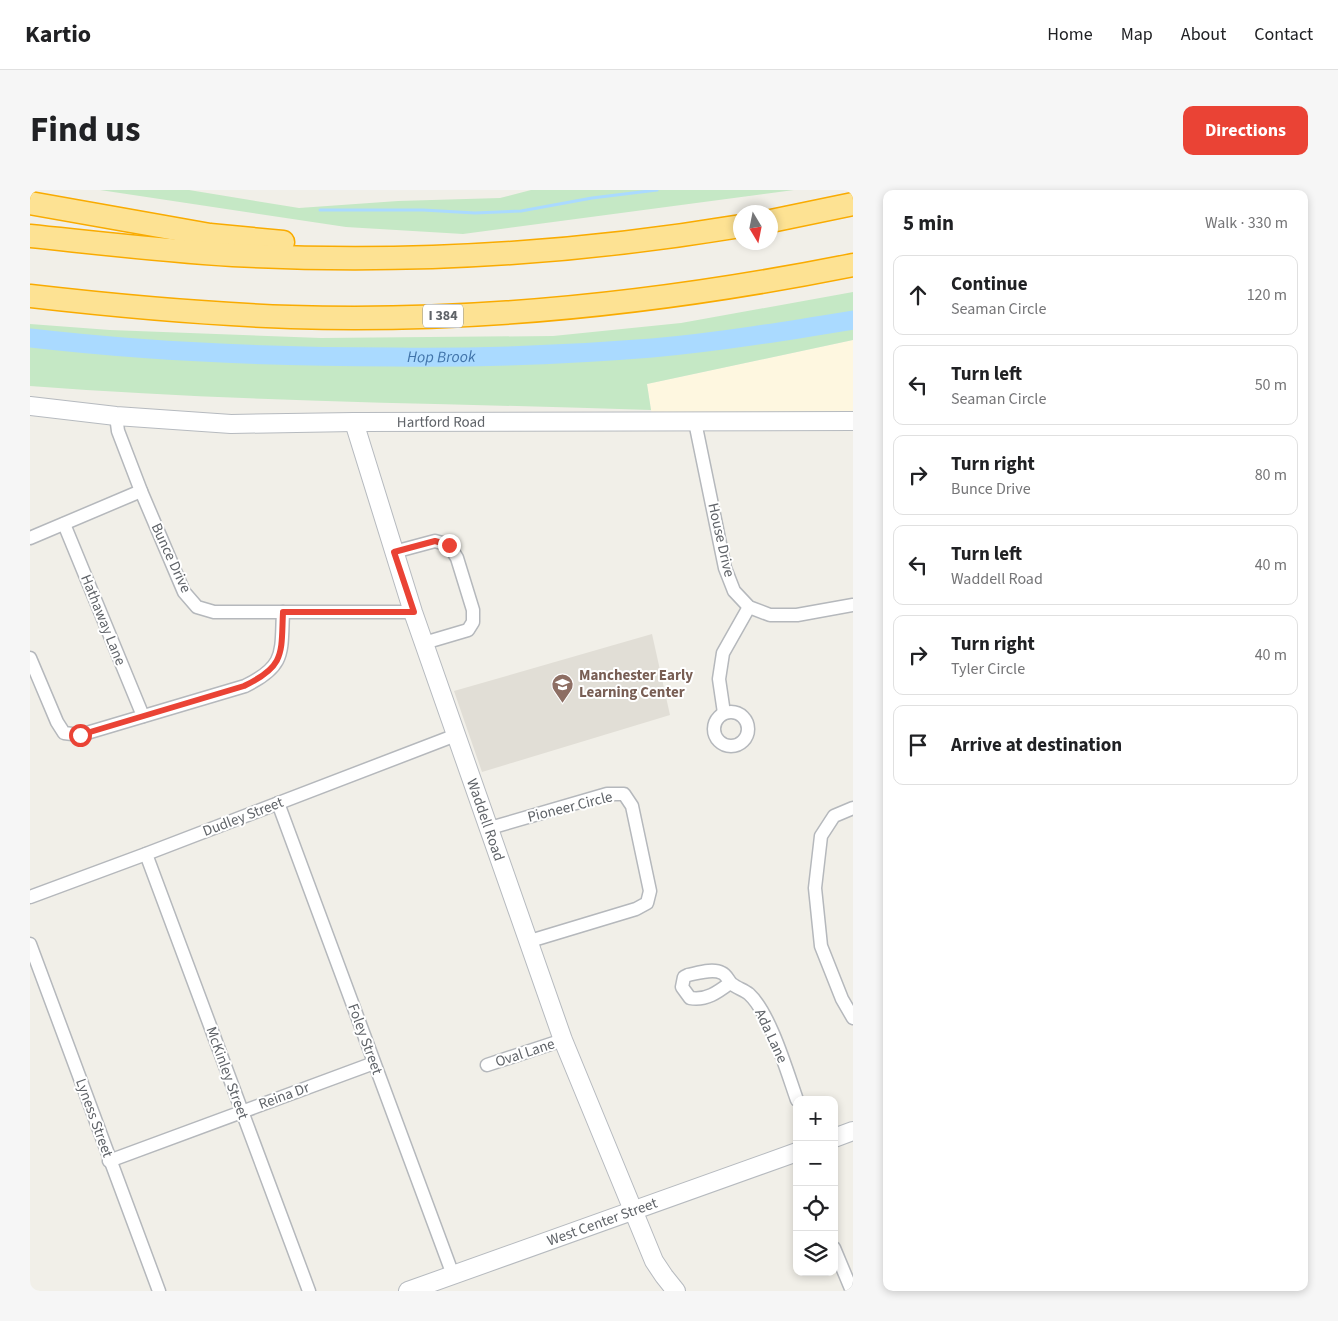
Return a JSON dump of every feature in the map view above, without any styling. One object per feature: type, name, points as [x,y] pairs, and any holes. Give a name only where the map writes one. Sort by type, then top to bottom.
[{"type":"highway","points":[[30,203],[210,235],[263,241],[352,246],[418,257]]},
{"type":"highway","points":[[778,218],[853,204]]},
{"type":"highway","points":[[30,236],[234,255],[326,258],[418,257],[567,249],[657,239],[733,227]]},
{"type":"highway","name":"I 384","points":[[30,296],[214,314],[375,318],[564,309],[662,298],[764,282],[853,265]]},
{"type":"highway","points":[[30,310],[64,310],[115,305]]},
{"type":"main road","name":"Hartford Road","points":[[30,406],[116,416],[232,424],[853,421]]},
{"type":"main road","name":"Waddell Road","points":[[354,422],[424,643],[530,941],[563,1040],[654,1261],[676,1291]]},
{"type":"main road","points":[[838,1137],[853,1131]]},
{"type":"main road","name":"West Center Street","points":[[408,1291],[634,1210],[793,1156]]},
{"type":"street","name":"Bunce Drive","points":[[116,416],[118,431],[141,491],[184,592],[197,607],[214,612],[414,612]]},
{"type":"street","name":"House Drive","points":[[695,422],[725,568],[734,591],[748,607]]},
{"type":"street","points":[[30,538],[141,491]]},
{"type":"street","name":"Hathaway Lane","points":[[64,524],[143,716]]},
{"type":"street","points":[[394,552],[435,541],[449,545],[457,558],[473,610],[473,622],[468,630],[424,643]]},
{"type":"street","points":[[724,713],[719,679],[723,653],[748,607],[770,615],[797,615],[853,605]]},
{"type":"street","points":[[30,658],[64,734],[80,735],[244,686],[263,676],[276,664],[281,650],[283,612]]},
{"type":"street","name":"Dudley Street","points":[[30,896],[146,854],[456,735]]},
{"type":"street","name":"Pioneer Circle","points":[[490,828],[606,794],[624,794],[632,806],[650,890],[647,902],[636,909],[530,941]]},
{"type":"street","name":"Foley Street","points":[[278,804],[453,1275]]},
{"type":"street","points":[[853,808],[834,816],[820,836],[815,888],[821,946],[842,999],[853,1018]]},
{"type":"street","name":"McKinley Street","points":[[146,854],[309,1291]]},
{"type":"street","name":"Lyness Street","points":[[30,944],[109,1161],[159,1291]]},
{"type":"street","name":"Ada Lane","points":[[730,983],[749,994],[763,1014],[773,1034],[796,1096]]},
{"type":"street","name":"Oval Lane","points":[[487,1065],[563,1040]]},
{"type":"street","name":"Reina Dr","points":[[109,1161],[374,1063]]},
{"type":"street","points":[[838,1258],[852,1291]]},
{"type":"shaded area","points":[[853,340],[853,415],[652,416],[647,384]]},
{"type":"shaded area","name":"Manchester Early Learning Center","points":[[652,634],[670,715],[482,772],[454,691]]},
{"type":"green space","points":[[100,190],[189,190],[299,208],[398,201],[500,198],[531,190],[794,190],[463,234],[346,227]]},
{"type":"green space","points":[[853,292],[853,340],[647,384],[651,410],[185,396],[30,386],[30,324],[110,330],[321,338],[553,336],[681,323]]},
{"type":"waterway","points":[[320,210],[423,210],[475,213],[521,211],[592,198],[657,190]]},
{"type":"waterway","name":"Hop Brook","points":[[30,338],[121,347],[257,355],[348,357],[491,356],[677,346],[853,320]]},
{"type":"place","name":"Manchester Early Learning Center","points":[[563,703]]},
{"type":"route","points":[[80,735],[208,695],[244,686],[263,676],[276,664],[281,650],[283,612],[414,612],[394,552],[435,541],[449,545]]}]
